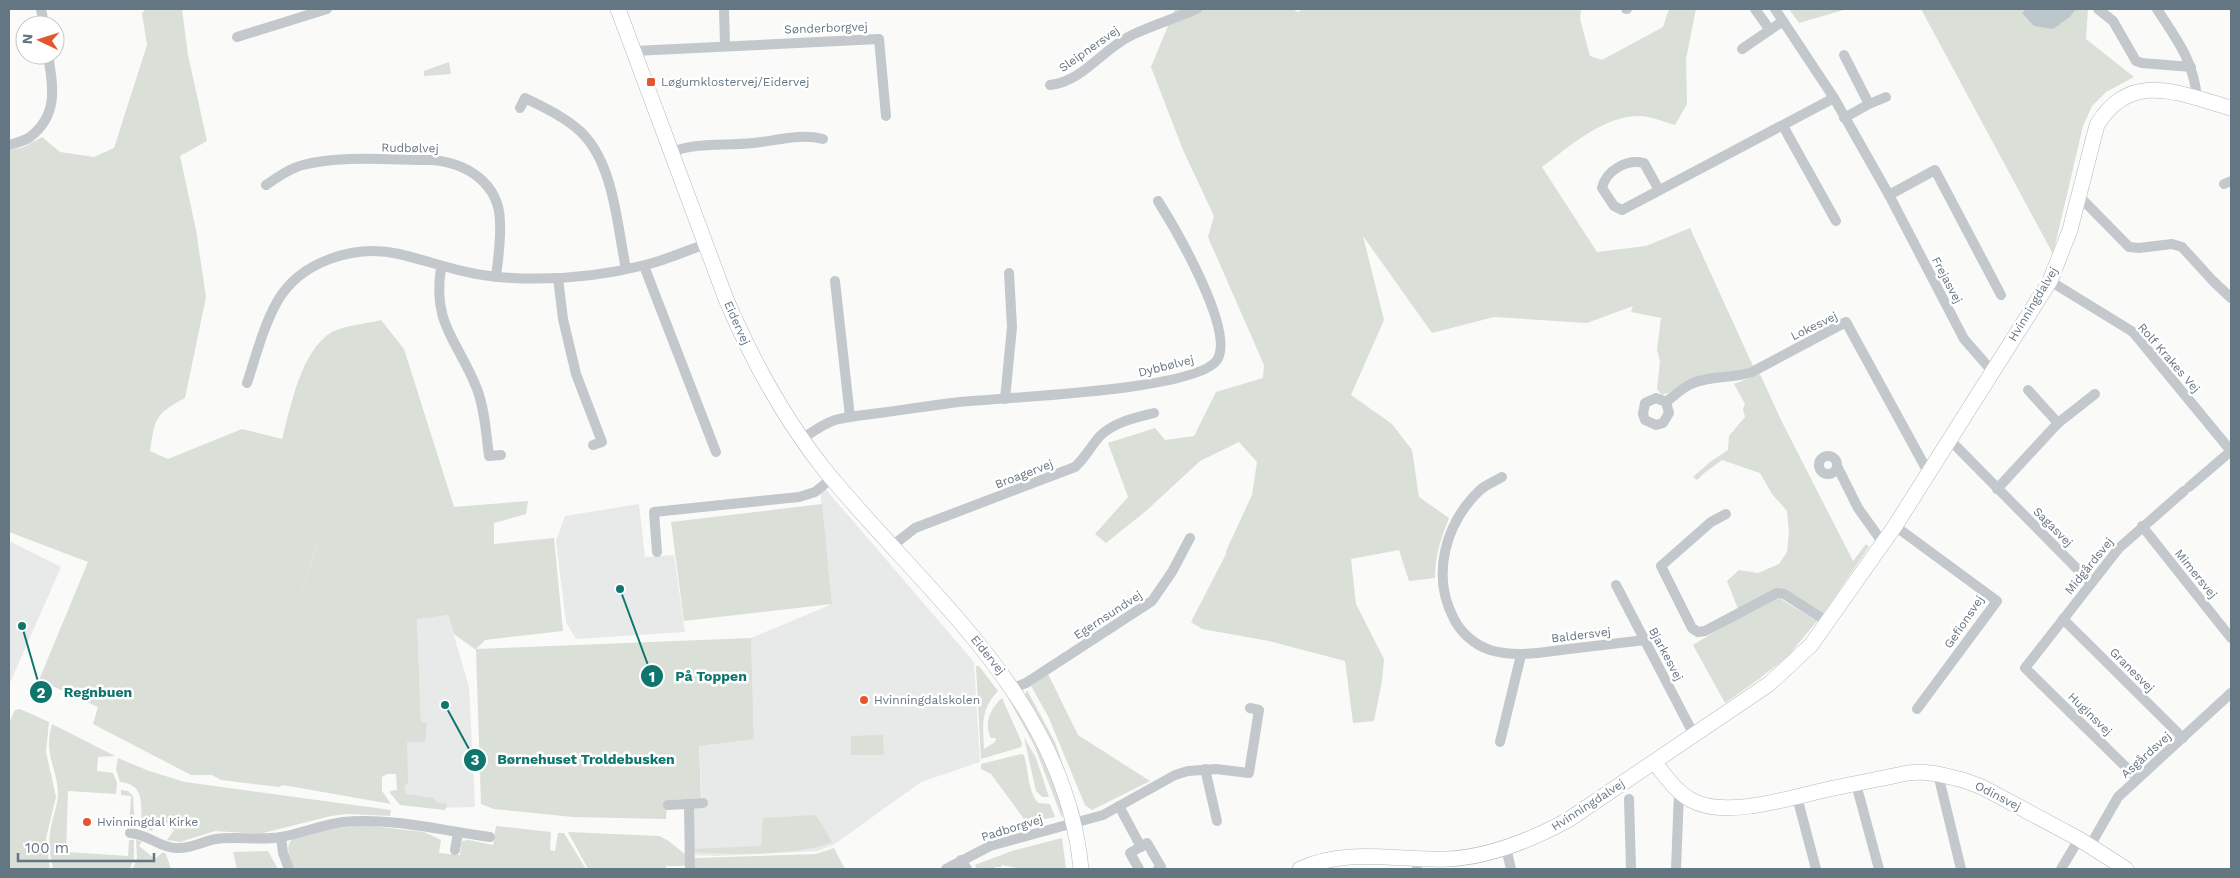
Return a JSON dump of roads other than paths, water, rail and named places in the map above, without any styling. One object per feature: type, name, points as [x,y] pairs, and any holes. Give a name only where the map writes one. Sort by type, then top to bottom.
[{"type":"street","points":[[237,37],[327,9]]},
{"type":"street","name":"Eidervej","points":[[618,9],[744,341],[770,390],[802,439],[832,478],[967,630],[1014,688],[1038,729],[1066,799],[1073,824],[1081,869]]},
{"type":"street","points":[[724,9],[725,45]]},
{"type":"street","name":"Sleipnersvej","points":[[1050,85],[1063,83],[1078,75],[1130,36],[1197,9]]},
{"type":"street","points":[[1755,9],[1770,30]]},
{"type":"street","name":"Frejasvej","points":[[1775,9],[1834,98],[1889,195],[1964,339],[1992,371]]},
{"type":"street","points":[[2098,9],[2113,21],[2136,61],[2191,67]]},
{"type":"street","points":[[2157,9],[2191,67],[2195,79],[2197,99]]},
{"type":"street","points":[[1742,49],[1783,21]]},
{"type":"street","name":"Sønderborgvej","points":[[634,51],[725,45],[879,39],[886,116]]},
{"type":"street","points":[[1844,55],[1869,104]]},
{"type":"street","points":[[9,145],[29,138],[41,126],[49,113],[54,91],[50,65]]},
{"type":"street","name":"Hvinningdalvej","points":[[1300,869],[1319,860],[1343,856],[1418,864],[1474,856],[1506,848],[1536,837],[1568,820],[1769,684],[1806,651],[1883,544],[2050,281],[2062,253],[2097,125],[2106,110],[2128,94],[2142,90],[2164,91],[2231,108]]},
{"type":"street","points":[[520,108],[525,98],[564,118],[582,133],[597,152],[608,177],[626,269]]},
{"type":"street","points":[[1659,190],[1644,164],[1636,162],[1618,166],[1604,181],[1602,188],[1614,206],[1622,210],[1834,98]]},
{"type":"street","points":[[1844,118],[1869,104],[1886,98]]},
{"type":"street","points":[[1783,126],[1836,221]]},
{"type":"street","points":[[671,152],[693,146],[754,143],[774,139],[814,136],[822,139]]},
{"type":"street","name":"Rudbølvej","points":[[266,185],[287,171],[302,165],[325,160],[430,160],[446,161],[465,167],[479,177],[497,204],[500,222],[496,277]]},
{"type":"street","points":[[1889,195],[1935,170],[2001,295]]},
{"type":"street","points":[[2079,196],[2129,247],[2139,248],[2172,244],[2182,247],[2231,298]]},
{"type":"street","name":"Dybbølvej","points":[[802,439],[824,424],[850,417],[952,403],[1147,386],[1208,369],[1218,359],[1220,349],[1219,329],[1204,286],[1178,232],[1158,201]]},
{"type":"street","points":[[247,383],[267,321],[278,300],[297,278],[318,263],[342,254],[367,250],[398,254],[441,268],[496,277],[558,278],[644,266],[706,244]]},
{"type":"street","points":[[644,266],[716,452]]},
{"type":"street","points":[[441,268],[438,289],[443,320],[477,389],[484,416],[489,456],[501,455]]},
{"type":"street","points":[[1005,399],[1012,327],[1009,273]]},
{"type":"street","points":[[558,278],[563,319],[576,374],[602,442],[593,445]]},
{"type":"street","points":[[835,281],[850,417]]},
{"type":"street","name":"Rolf Krakes Vej","points":[[2050,281],[2133,332],[2231,451]]},
{"type":"street","name":"Lokesvej","points":[[1666,402],[1691,384],[1708,379],[1738,377],[1752,372],[1846,322],[1928,472]]},
{"type":"street","points":[[2028,390],[2058,423]]},
{"type":"street","points":[[1997,489],[2058,423],[2095,394]]},
{"type":"street","name":"Broagervej","points":[[892,546],[915,528],[1075,467],[1084,459],[1100,436],[1111,427],[1154,412]]},
{"type":"street","name":"Sagasvej","points":[[1950,440],[2091,583]]},
{"type":"street","name":"Midgårdsvej","points":[[2024,668],[2119,548],[2142,526],[2231,451]]},
{"type":"street","points":[[1837,466],[1858,508],[1883,544]]},
{"type":"street","name":"Baldersvej","points":[[1502,477],[1481,490],[1468,504],[1455,523],[1446,545],[1442,565],[1442,583],[1447,606],[1456,623],[1469,639],[1488,649],[1521,655],[1645,640]]},
{"type":"street","points":[[657,552],[654,512],[800,497],[815,492],[832,478]]},
{"type":"street","points":[[1726,514],[1711,522],[1661,566],[1692,628],[1698,632],[1705,631],[1777,593],[1784,594],[1828,622]]},
{"type":"street","name":"Gefionsvej","points":[[1895,526],[1997,601],[1917,709]]},
{"type":"street","name":"Mimersvej","points":[[2142,526],[2231,638]]},
{"type":"street","name":"Egernsundvej","points":[[1014,688],[1026,683],[1152,601],[1172,572],[1190,538]]},
{"type":"street","name":"Bjarkesvej","points":[[1616,585],[1694,735]]},
{"type":"street","name":"Granesvej","points":[[2063,619],[2183,738]]},
{"type":"street","points":[[1500,742],[1521,655]]},
{"type":"street","name":"Huginsvej","points":[[2024,668],[2138,778]]},
{"type":"street","name":"Asgårdsvej","points":[[2061,869],[2085,843],[2118,797],[2231,693]]},
{"type":"street","name":"Padborgvej","points":[[946,869],[961,860],[1004,841],[1095,818],[1175,775],[1204,769],[1249,773],[1259,710],[1250,708]]},
{"type":"street","name":"Odinsvej","points":[[1654,762],[1679,792],[1705,805],[1726,807],[1797,797],[1907,773],[1938,774],[1963,780],[1982,788],[2085,843],[2126,869]]},
{"type":"street","points":[[1204,769],[1217,821]]},
{"type":"street","points":[[1938,774],[1961,869]]},
{"type":"street","points":[[1856,784],[1879,869]]},
{"type":"street","points":[[1676,869],[1679,792]]},
{"type":"street","points":[[1797,797],[1816,869]]},
{"type":"street","points":[[1629,800],[1631,869]]},
{"type":"street","points":[[668,805],[702,803]]},
{"type":"street","points":[[689,804],[690,869]]},
{"type":"street","points":[[1118,806],[1141,846]]},
{"type":"street","points":[[130,833],[141,834],[167,847],[178,848],[195,846],[213,839],[229,837],[245,839],[281,837],[324,825],[372,821],[490,837]]},
{"type":"street","points":[[455,850],[458,832]]},
{"type":"street","points":[[281,837],[283,852],[289,869]]},
{"type":"street","points":[[1139,869],[1130,853],[1147,843],[1161,868],[1158,869]]},
{"type":"street","points":[[1506,848],[1511,869]]},
{"type":"street","points":[[961,860],[967,869]]},
{"type":"place","name":"Løgumklostervej/Eidervej","points":[[651,82]]},
{"type":"place","name":"På Toppen","points":[[620,589]]},
{"type":"place","name":"Regnbuen","points":[[22,626]]},
{"type":"place","name":"Hvinningdalskolen","points":[[864,700]]},
{"type":"place","name":"Børnehuset Troldebusken","points":[[445,705]]},
{"type":"place","name":"Hvinningdal Kirke","points":[[87,822]]}]
